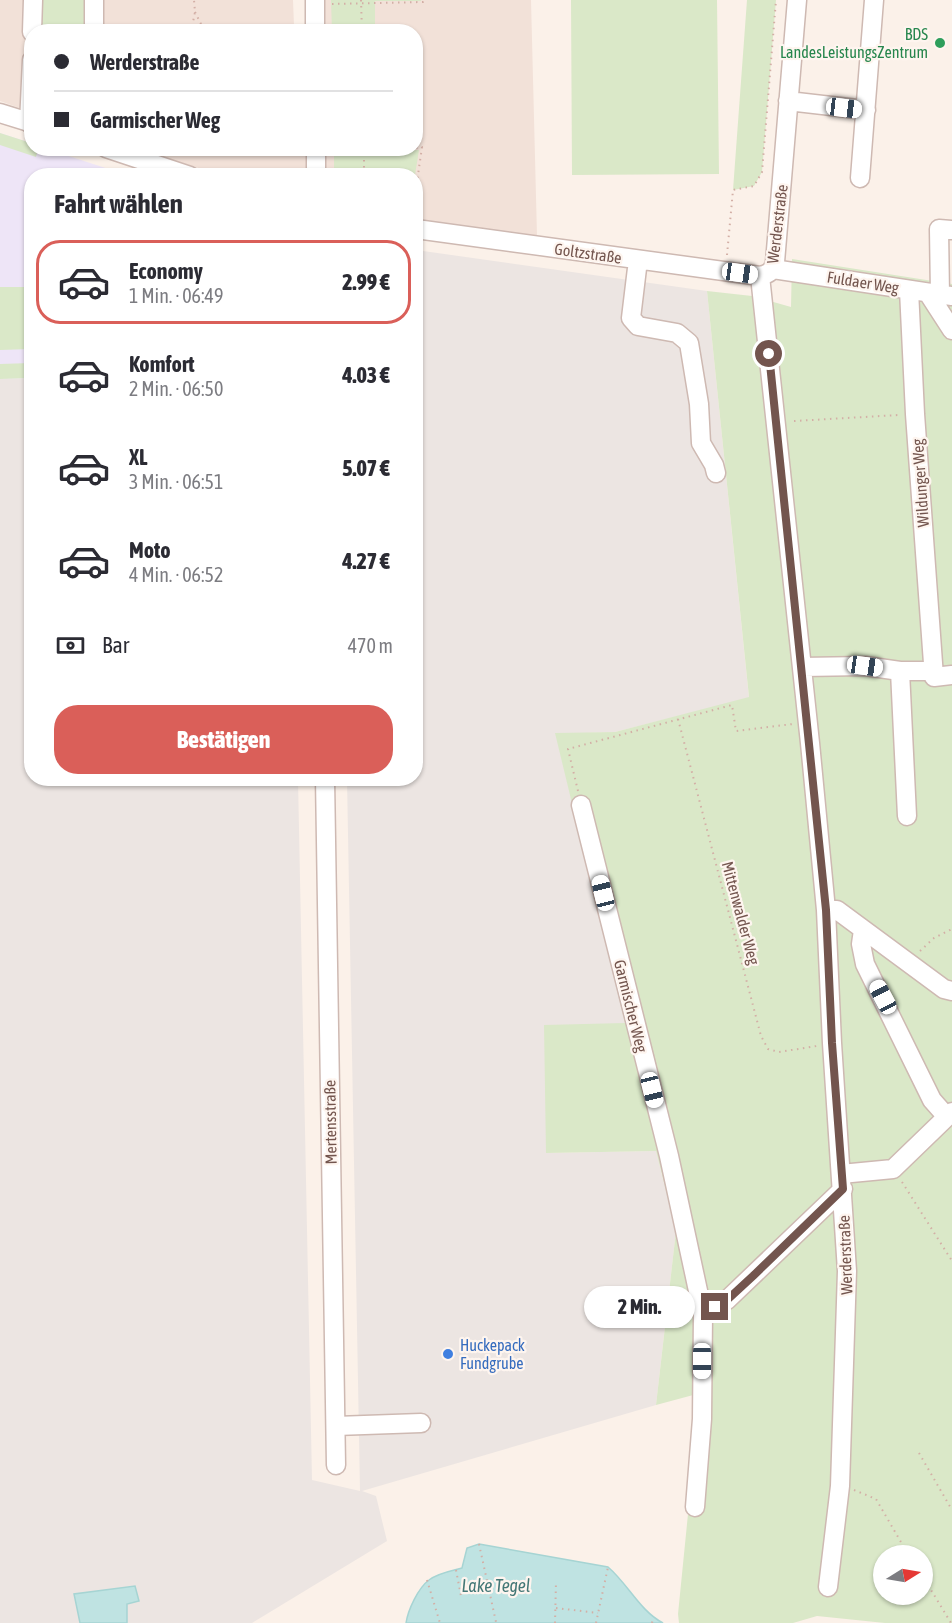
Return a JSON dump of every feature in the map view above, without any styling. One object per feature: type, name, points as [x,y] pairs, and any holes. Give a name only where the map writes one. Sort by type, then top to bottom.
[{"type":"street","points":[[32,24],[33,0]]},
{"type":"street","points":[[94,0],[94,24]]},
{"type":"street","name":"Werderstraße","points":[[797,0],[784,165],[767,272],[826,910],[847,1271],[840,1486],[828,1587]]},
{"type":"street","points":[[860,178],[874,0]]},
{"type":"street","points":[[317,24],[321,2]]},
{"type":"street","points":[[788,101],[866,110]]},
{"type":"street","points":[[0,113],[24,121]]},
{"type":"street","points":[[130,156],[166,168]]},
{"type":"street","points":[[952,230],[939,229],[940,295],[952,330]]},
{"type":"street","name":"Goltzstraße","points":[[423,230],[638,260],[767,272]]},
{"type":"street","points":[[638,260],[631,318],[638,326],[677,333],[689,343],[699,404],[701,443],[716,473]]},
{"type":"street","name":"Fuldaer Weg","points":[[767,272],[940,295]]},
{"type":"street","name":"Wildunger Weg","points":[[909,290],[915,414],[940,674]]},
{"type":"street","points":[[802,667],[865,666],[940,674]]},
{"type":"street","points":[[900,671],[907,816]]},
{"type":"street","name":"Mertensstraße","points":[[324,786],[336,1466]]},
{"type":"street","name":"Garmischer Weg","points":[[581,805],[669,1156],[703,1314],[702,1419],[695,1507]]},
{"type":"street","points":[[826,910],[837,910],[908,963],[952,991]]},
{"type":"street","points":[[703,1314],[727,1300],[842,1181],[893,1169],[950,1115],[932,1100],[865,964],[861,944],[863,930]]},
{"type":"street","points":[[336,1426],[421,1423]]},
{"type":"path","points":[[193,24],[194,0]]},
{"type":"path","points":[[321,2],[423,2],[423,0]]},
{"type":"path","points":[[727,256],[733,190],[754,186],[762,172],[776,0]]},
{"type":"path","points":[[361,2],[362,24]]},
{"type":"path","points":[[195,12],[201,24]]},
{"type":"path","points":[[794,421],[915,414]]},
{"type":"path","points":[[581,805],[568,749],[732,705],[737,736]]},
{"type":"path","name":"Mittenwalder Weg","points":[[678,719],[761,1036],[768,1049],[779,1052],[832,1043]]},
{"type":"path","points":[[736,731],[808,723]]},
{"type":"path","points":[[908,963],[934,938],[952,929]]},
{"type":"path","points":[[893,1169],[952,1261]]},
{"type":"path","points":[[919,1453],[952,1510]]},
{"type":"path","points":[[840,1486],[861,1491],[876,1499],[903,1545]]},
{"type":"path","points":[[479,1544],[496,1622]]},
{"type":"path","points":[[596,1623],[608,1567]]},
{"type":"path","points":[[456,1570],[461,1596]]},
{"type":"path","points":[[427,1580],[440,1623]]},
{"type":"path","points":[[555,1623],[556,1582]]},
{"type":"path","points":[[933,1593],[951,1623]]},
{"type":"path","points":[[556,1608],[598,1612]]},
{"type":"path","points":[[652,1623],[653,1618]]},
{"type":"shaded area","points":[[0,0],[293,0],[294,24],[24,24],[24,110],[0,101]]},
{"type":"shaded area","points":[[323,0],[531,0],[537,236],[423,220],[423,168],[326,168],[325,156],[423,156],[423,24],[323,24]]},
{"type":"shaded area","points":[[0,133],[24,141],[24,156],[69,156],[105,168],[24,168],[24,378],[0,379]]},
{"type":"shaded area","points":[[162,156],[306,156],[307,168],[198,168]]},
{"type":"shaded area","points":[[423,251],[707,291],[749,698],[615,732],[556,734],[625,1023],[546,1153],[656,1151],[676,1231],[656,1405],[362,1491],[376,1496],[387,1541],[252,1623],[127,1623],[127,1604],[139,1600],[135,1586],[74,1594],[80,1623],[0,1623],[0,379],[24,378],[24,786],[298,786],[312,1480],[360,1491],[347,786],[423,786]]},
{"type":"green space","points":[[40,0],[86,0],[86,24],[40,24]]},
{"type":"green space","points":[[331,0],[421,0],[375,1],[375,24],[332,24]]},
{"type":"green space","points":[[571,0],[717,0],[719,174],[572,175]]},
{"type":"green space","points":[[747,0],[776,0],[762,172],[754,186],[733,190]]},
{"type":"green space","points":[[0,133],[24,141],[24,153],[0,145]]},
{"type":"green space","points":[[334,156],[418,156],[416,168],[334,168]]},
{"type":"green space","points":[[792,259],[952,284],[952,1623],[885,1623],[817,1616],[793,1623],[679,1623],[697,1394],[656,1405],[676,1231],[656,1151],[546,1153],[544,1025],[625,1023],[555,733],[615,732],[749,697],[707,291],[752,296],[791,307]]},
{"type":"green space","points":[[0,287],[24,287],[24,349],[0,350]]},
{"type":"green space","points":[[24,363],[24,378],[0,379],[0,364]]},
{"type":"water","name":"Lake Tegel","points":[[479,1544],[608,1567],[648,1612],[663,1623],[406,1623],[421,1588],[436,1576],[462,1568],[467,1548]]},
{"type":"water","points":[[135,1586],[139,1601],[127,1604],[127,1623],[80,1623],[74,1594]]},
{"type":"place","name":"BDS LandesLeistungsZentrum","points":[[940,43]]},
{"type":"place","name":"Huckepack Fundgrube","points":[[448,1354]]},
{"type":"route","points":[[715,1307],[727,1300],[843,1189],[832,1043],[826,910],[769,354]]}]
